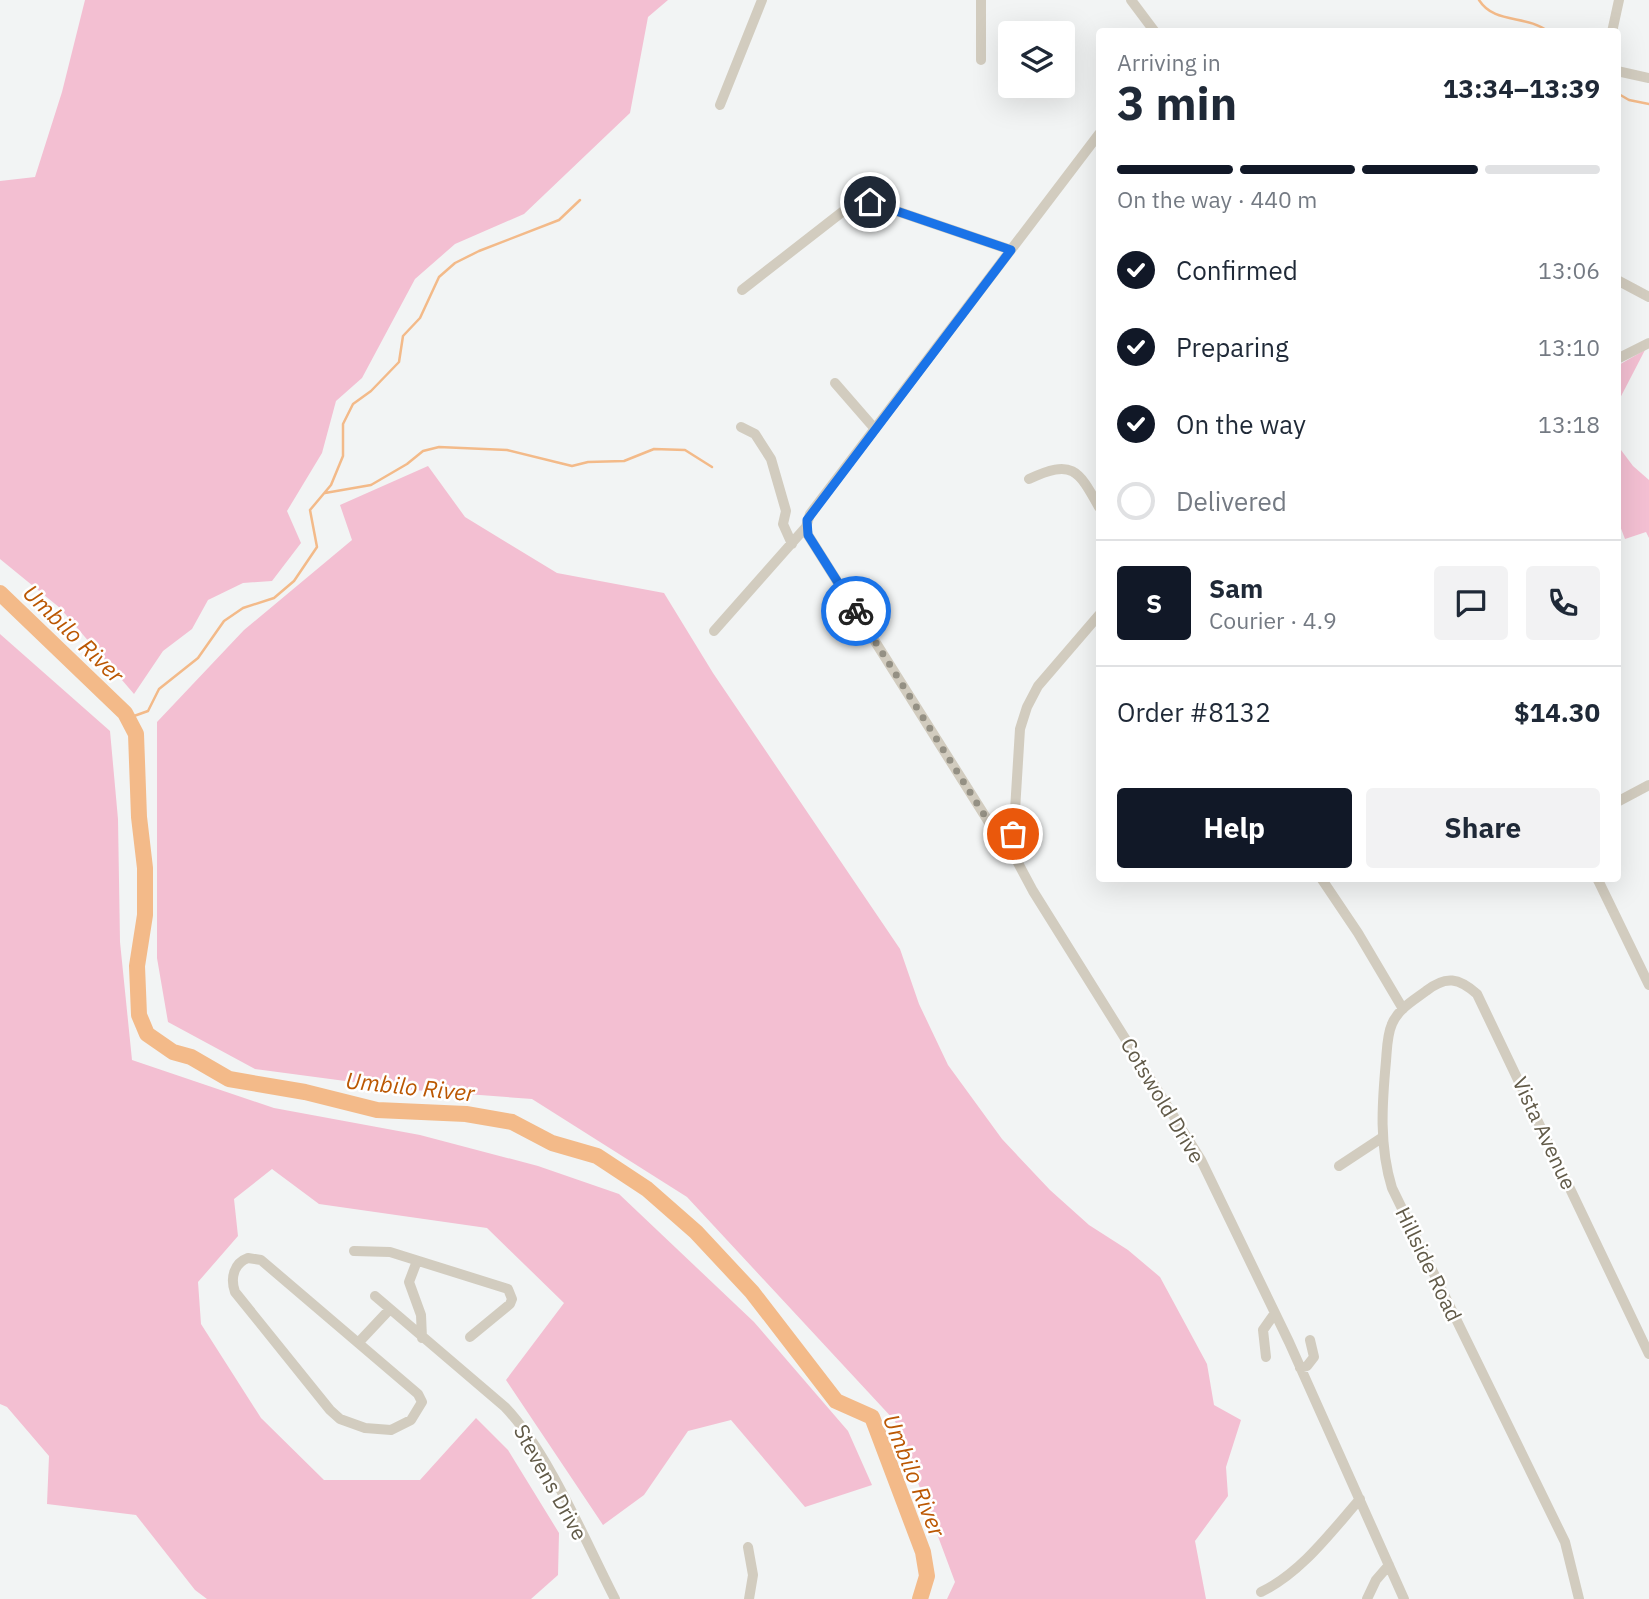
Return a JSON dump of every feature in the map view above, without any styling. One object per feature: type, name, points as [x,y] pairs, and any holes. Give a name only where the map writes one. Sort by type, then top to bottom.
[{"type":"street","points":[[720,105],[762,0]]},
{"type":"street","points":[[981,0],[981,60]]},
{"type":"street","points":[[1131,0],[1152,28]]},
{"type":"street","points":[[1613,28],[1619,0]]},
{"type":"street","points":[[1621,72],[1649,78]]},
{"type":"street","points":[[714,631],[806,527],[810,514],[1096,138]]},
{"type":"street","points":[[741,290],[855,202],[870,202],[1011,250]]},
{"type":"street","points":[[1621,282],[1649,297]]},
{"type":"street","points":[[1621,357],[1649,343]]},
{"type":"street","points":[[835,383],[874,429]]},
{"type":"street","points":[[741,427],[755,434],[772,458],[786,511],[783,524],[792,544]]},
{"type":"street","points":[[1029,479],[1051,469],[1071,469],[1084,479],[1096,501]]},
{"type":"street","points":[[806,527],[808,535],[990,824],[1001,836],[1013,843]]},
{"type":"street","name":"Cotswold Drive","points":[[1096,618],[1038,686],[1027,707],[1020,729],[1013,843],[1017,862],[1032,891],[1201,1160],[1275,1313],[1404,1599]]},
{"type":"street","points":[[1621,800],[1649,785]]},
{"type":"street","points":[[1324,882],[1403,1009]]},
{"type":"street","points":[[1599,882],[1649,985]]},
{"type":"street","name":"Vista Avenue","points":[[1403,1009],[1432,987],[1449,979],[1465,983],[1477,994],[1649,1354]]},
{"type":"street","name":"Hillside Road","points":[[1403,1009],[1392,1024],[1389,1035],[1383,1092],[1385,1168],[1392,1188],[1569,1552],[1579,1599]]},
{"type":"street","points":[[1339,1166],[1383,1137]]},
{"type":"street","points":[[354,1251],[380,1250],[509,1289],[512,1299],[510,1304],[470,1336]]},
{"type":"street","points":[[248,1258],[261,1261],[359,1342],[418,1395],[422,1402],[421,1408],[411,1420],[391,1430],[379,1430],[352,1424],[330,1410],[235,1292],[232,1278],[239,1262],[248,1258]]},
{"type":"street","points":[[417,1261],[409,1282],[421,1315],[422,1338]]},
{"type":"street","name":"Stevens Drive","points":[[375,1296],[505,1407],[522,1426],[548,1469],[615,1599]]},
{"type":"street","points":[[359,1342],[390,1309]]},
{"type":"street","points":[[1266,1357],[1263,1330],[1275,1313]]},
{"type":"street","points":[[1300,1368],[1307,1366],[1314,1357],[1310,1340]]},
{"type":"street","points":[[1261,1592],[1279,1581],[1310,1554],[1360,1499]]},
{"type":"street","points":[[748,1547],[753,1575],[749,1599]]},
{"type":"street","points":[[1367,1599],[1376,1580],[1389,1565]]},
{"type":"shaded area","points":[[85,0],[668,0],[648,17],[630,113],[524,214],[455,244],[415,279],[362,378],[336,401],[322,453],[287,511],[301,543],[272,581],[243,583],[208,600],[192,629],[163,651],[134,694],[60,608],[0,559],[0,181],[35,177],[62,92]]},
{"type":"shaded area","points":[[1645,350],[1621,396],[1621,364]]},
{"type":"shaded area","points":[[1621,450],[1633,466],[1649,480],[1649,538],[1646,532],[1625,539],[1621,528]]},
{"type":"shaded area","points":[[428,466],[465,517],[557,573],[664,593],[713,673],[900,949],[919,1004],[948,1065],[1002,1139],[1050,1190],[1089,1225],[1128,1250],[1160,1277],[1207,1364],[1214,1405],[1241,1420],[1226,1467],[1228,1496],[1195,1541],[1206,1599],[947,1599],[955,1582],[895,1421],[687,1197],[532,1099],[413,1090],[255,1069],[168,1022],[157,958],[157,722],[244,630],[352,540],[340,505]]},
{"type":"shaded area","points":[[0,634],[110,731],[118,819],[120,942],[132,1060],[274,1108],[420,1135],[538,1166],[619,1194],[754,1322],[848,1431],[872,1485],[805,1507],[731,1420],[688,1431],[644,1495],[603,1525],[506,1380],[564,1303],[487,1228],[319,1204],[272,1169],[234,1199],[238,1236],[198,1282],[201,1324],[261,1418],[324,1480],[420,1480],[476,1418],[508,1450],[559,1533],[558,1575],[531,1599],[207,1599],[195,1590],[136,1515],[47,1504],[49,1456],[7,1407],[0,1404]]},
{"type":"waterway","points":[[1479,0],[1493,13],[1543,28]]},
{"type":"waterway","points":[[1621,95],[1649,104]]},
{"type":"waterway","points":[[130,722],[134,716],[148,711],[159,689],[198,658],[224,621],[243,608],[274,598],[294,581],[317,547],[310,510],[331,485],[343,456],[343,424],[353,404],[371,391],[399,362],[403,336],[420,318],[439,277],[455,263],[479,251],[559,220],[580,200]]},
{"type":"waterway","points":[[325,493],[371,485],[407,464],[423,451],[439,447],[507,450],[572,466],[588,462],[624,461],[654,449],[685,450],[712,467]]},
{"type":"waterway","name":"Umbilo River","points":[[0,593],[125,713],[136,734],[139,817],[145,868],[145,915],[137,966],[139,1015],[147,1034],[173,1052],[191,1057],[229,1079],[305,1092],[377,1110],[466,1114],[512,1122],[552,1143],[597,1156],[647,1189],[696,1232],[752,1292],[836,1401],[872,1417],[923,1552],[927,1576],[920,1599]]},
{"type":"way so far","points":[[856,611],[990,824],[1001,836],[1013,843],[1013,834]]},
{"type":"route","points":[[856,611],[808,535],[807,520],[1011,250],[870,202]]}]
